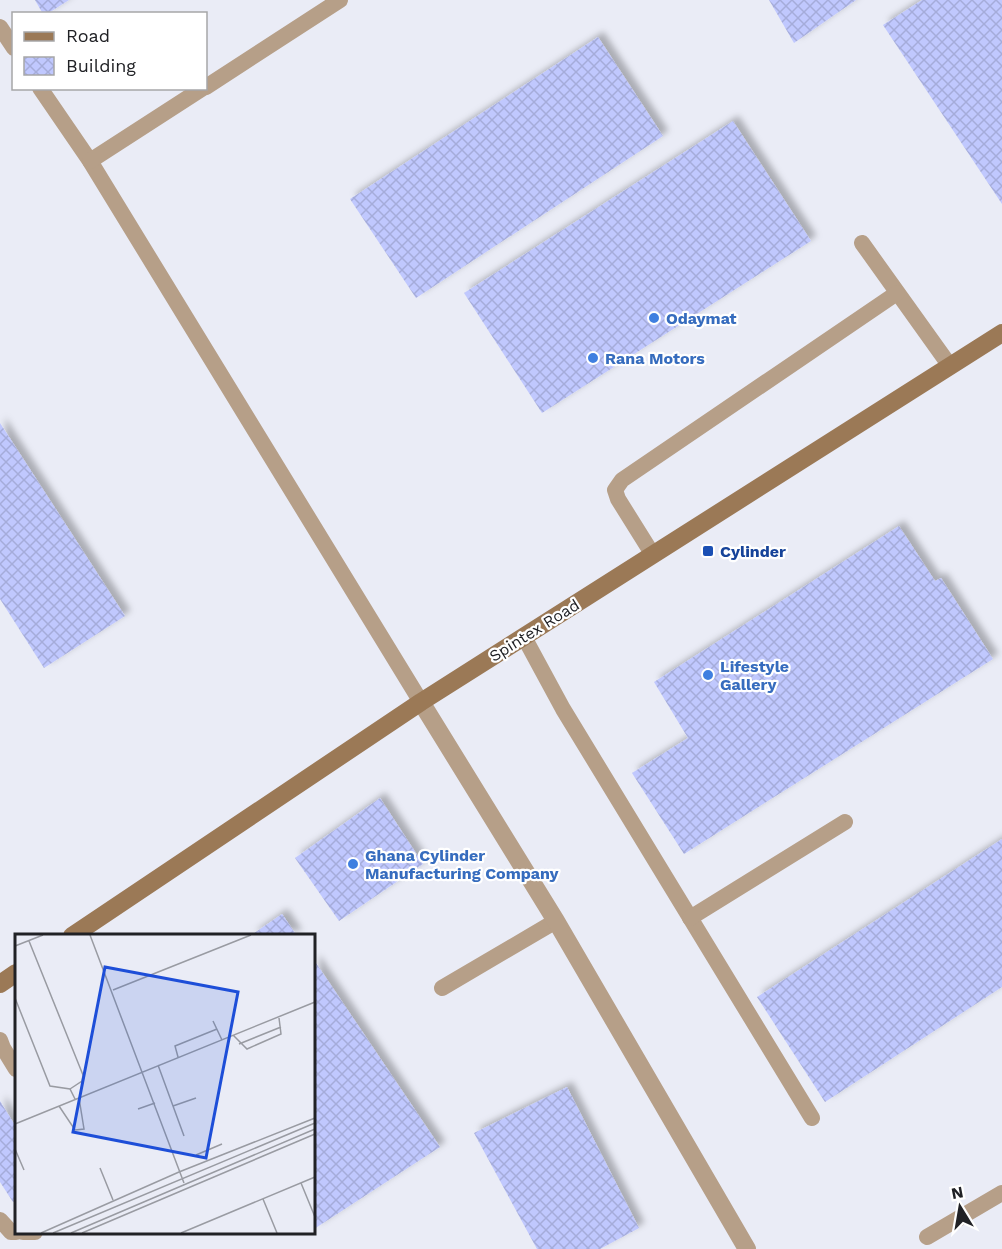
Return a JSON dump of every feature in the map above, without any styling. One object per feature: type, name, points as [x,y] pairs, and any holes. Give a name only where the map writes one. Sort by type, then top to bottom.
[{"type":"main road","name":"Spintex Road","points":[[75,934],[422,702],[1002,333]]},
{"type":"main road","points":[[0,984],[15,974]]},
{"type":"street","points":[[422,702],[556,921],[747,1249]]},
{"type":"lane","points":[[207,86],[340,0]]},
{"type":"lane","points":[[0,27],[12,45]]},
{"type":"lane","points":[[41,90],[90,161],[422,702]]},
{"type":"lane","points":[[90,161],[201,90]]},
{"type":"lane","points":[[862,243],[950,366]]},
{"type":"lane","points":[[653,555],[618,499],[615,490],[622,480],[897,293]]},
{"type":"lane","points":[[524,637],[563,709],[812,1118]]},
{"type":"lane","points":[[690,918],[845,822]]},
{"type":"lane","points":[[442,988],[556,921]]},
{"type":"lane","points":[[0,1040],[15,1067]]},
{"type":"lane","points":[[927,1237],[1002,1193]]},
{"type":"lane","points":[[0,1220],[11,1232],[15,1232]]},
{"type":"building","points":[[35,0],[69,0],[50,12],[42,12]]},
{"type":"building","points":[[769,0],[856,0],[794,43]]},
{"type":"building","points":[[922,0],[1002,0],[1002,204],[883,25]]},
{"type":"building","points":[[598,37],[663,136],[416,298],[350,199]]},
{"type":"building","points":[[733,121],[811,241],[542,413],[464,293]]},
{"type":"building","points":[[0,423],[125,616],[44,668],[0,599]]},
{"type":"building","points":[[899,526],[935,581],[941,578],[993,659],[684,854],[632,773],[688,738],[654,682]]},
{"type":"building","points":[[380,798],[423,864],[339,921],[295,858]]},
{"type":"building","points":[[1002,839],[1002,987],[825,1102],[757,997]]},
{"type":"building","points":[[282,914],[296,934],[253,934]]},
{"type":"building","points":[[315,961],[440,1147],[315,1228]]},
{"type":"building","points":[[567,1087],[639,1228],[600,1249],[537,1249],[474,1133]]},
{"type":"building","points":[[0,1101],[15,1125],[15,1201],[13,1202],[0,1182]]},
{"type":"place","name":"Odaymat","points":[[654,318]]},
{"type":"place","name":"Rana Motors","points":[[593,358]]},
{"type":"place","name":"Cylinder","points":[[708,551]]},
{"type":"place","name":"Lifestyle Gallery","points":[[708,675]]},
{"type":"place","name":"Ghana Cylinder Manufacturing Company","points":[[353,864]]}]
